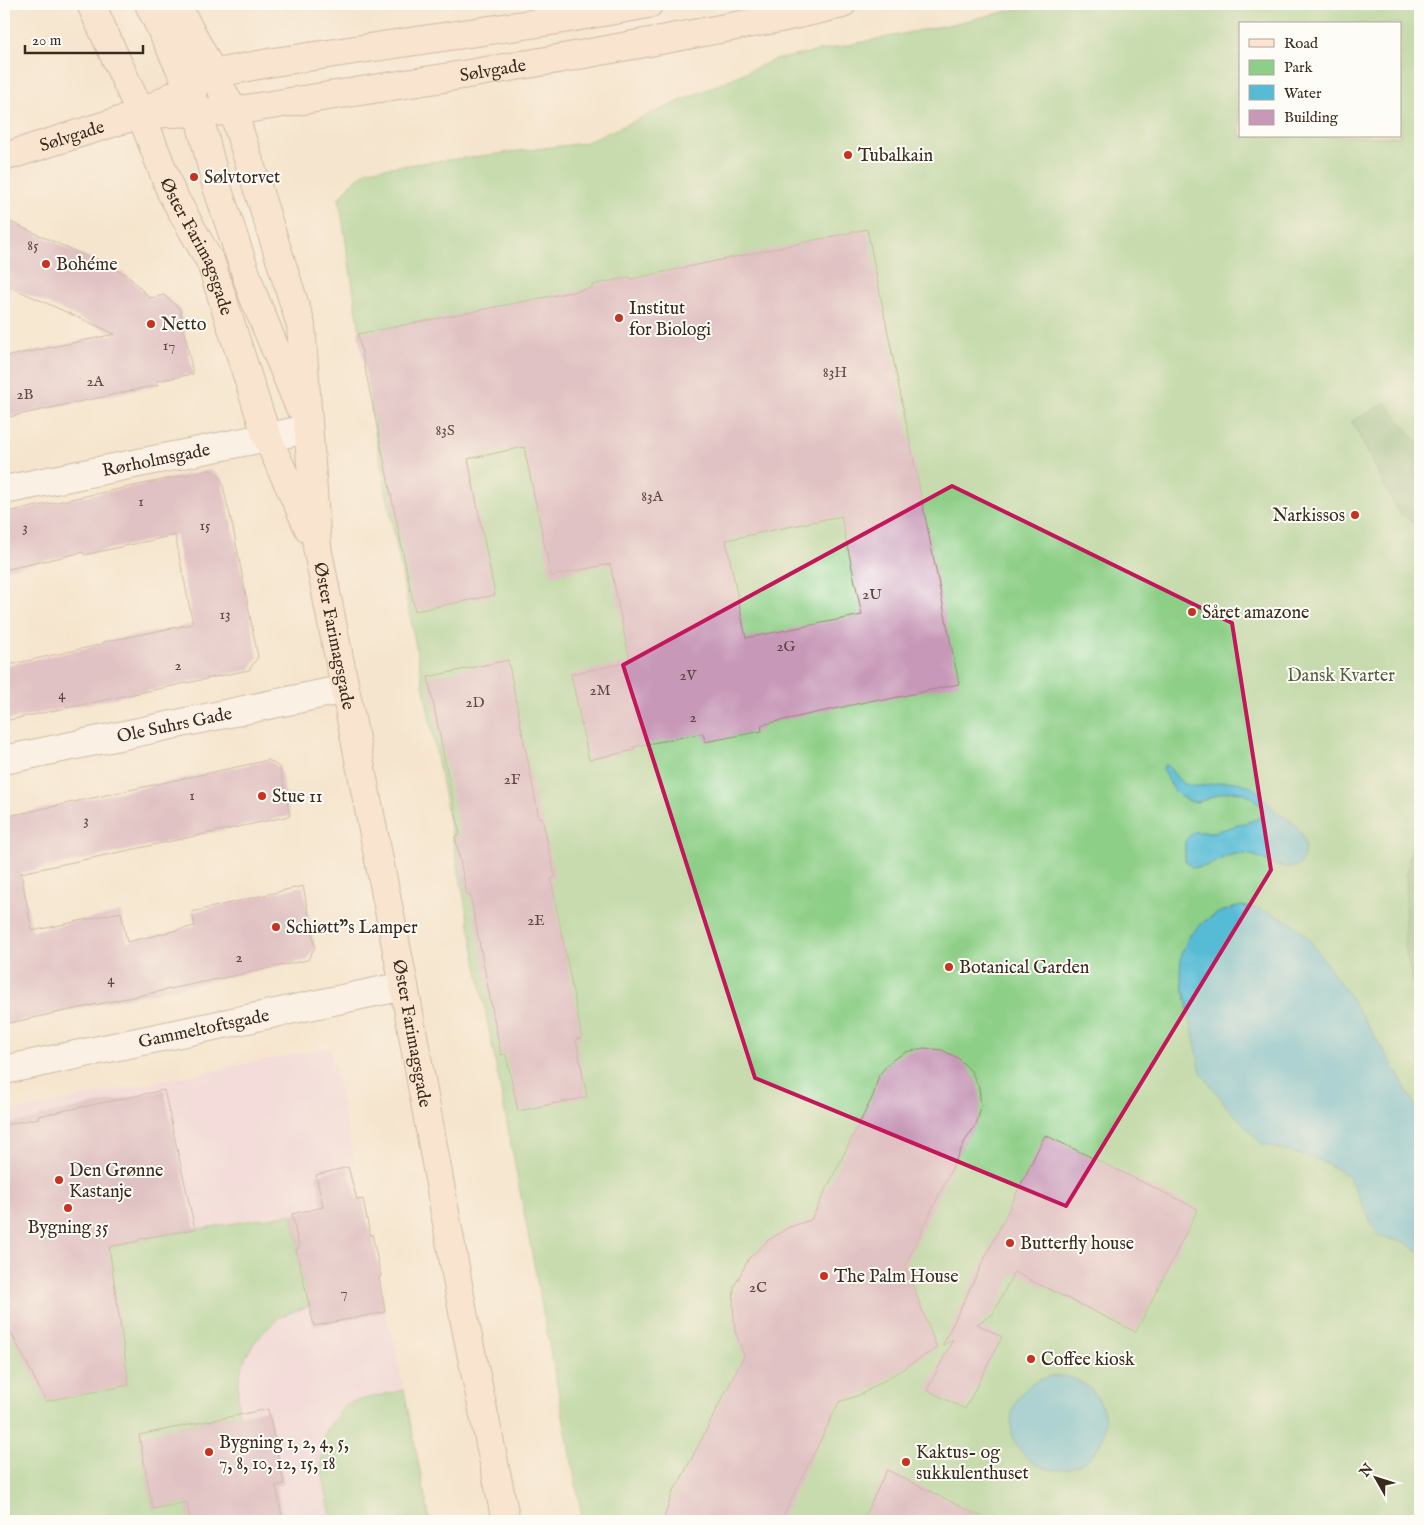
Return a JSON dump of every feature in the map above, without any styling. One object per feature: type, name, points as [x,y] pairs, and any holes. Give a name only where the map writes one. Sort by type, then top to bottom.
[{"type":"street","name":"Øster Farimagsgade","points":[[91,4],[141,114],[171,192],[211,263],[267,437],[317,546]]},
{"type":"street","points":[[148,4],[198,112],[216,184],[252,295],[308,428]]},
{"type":"street","name":"Øster Farimagsgade","points":[[176,4],[233,111],[301,325],[317,546],[404,986],[465,1322],[506,1521]]},
{"type":"street","name":"Sølvgade","points":[[4,157],[141,114],[212,74],[274,62],[551,21],[649,4]]},
{"type":"street","name":"Sølvgade","points":[[141,114],[233,111],[552,60],[771,20],[842,4]]},
{"type":"street","name":"Rørholmsgade","points":[[4,490],[308,428]]},
{"type":"street","name":"Ole Suhrs Gade","points":[[4,760],[345,689]]},
{"type":"street","name":"Gammeltoftsgade","points":[[4,1070],[404,986]]},
{"type":"highlighted area","points":[[952,486],[1232,623],[1271,870],[1066,1206],[755,1078],[623,665]]},
{"type":"shaded area","points":[[330,1047],[370,1235],[372,1234],[381,1276],[379,1277],[385,1312],[396,1351],[431,1521],[4,1521],[4,1113]]},
{"type":"green space","name":"Botanical Garden","points":[[1039,4],[1420,4],[1420,1521],[583,1521],[377,443],[339,198],[367,170],[584,143],[774,60]]},
{"type":"green space","points":[[1386,403],[1420,446],[1420,527],[1398,512],[1352,421]]},
{"type":"green space","points":[[1420,817],[1420,1010],[1404,945],[1407,867]]},
{"type":"green space","points":[[292,1214],[299,1248],[296,1249],[306,1292],[312,1305],[280,1317],[258,1338],[251,1348],[239,1378],[239,1414],[139,1436],[153,1509],[187,1502],[190,1521],[4,1521],[4,1269],[139,1241],[154,1236]]},
{"type":"green space","points":[[404,1390],[430,1521],[332,1521],[321,1467],[325,1431],[347,1403]]},
{"type":"water","points":[[1165,765],[1183,783],[1191,786],[1235,782],[1254,789],[1276,812],[1294,824],[1302,835],[1305,846],[1299,866],[1282,867],[1252,855],[1233,854],[1208,866],[1192,868],[1185,860],[1185,841],[1194,832],[1214,832],[1255,820],[1262,816],[1264,811],[1252,797],[1235,792],[1222,793],[1197,802],[1184,799],[1170,783],[1163,768]]},
{"type":"water","points":[[1241,906],[1276,915],[1294,924],[1309,939],[1346,991],[1392,1064],[1420,1114],[1420,1252],[1405,1242],[1379,1237],[1348,1176],[1322,1161],[1262,1144],[1228,1108],[1201,1072],[1180,971],[1182,952],[1190,935],[1205,921],[1220,912]]},
{"type":"water","points":[[1058,1376],[1076,1380],[1091,1390],[1101,1405],[1105,1423],[1101,1441],[1091,1456],[1076,1466],[1058,1470],[1040,1466],[1025,1456],[1015,1441],[1011,1423],[1015,1405],[1025,1390],[1040,1380]]},
{"type":"building","points":[[4,219],[127,275],[150,298],[164,295],[180,309],[193,374],[156,381],[158,385],[4,418],[4,357],[115,334],[4,284]]},
{"type":"building","points":[[867,229],[959,684],[880,701],[879,699],[761,725],[762,731],[705,742],[703,733],[633,747],[634,750],[589,760],[571,674],[630,662],[610,564],[551,576],[524,447],[468,459],[495,595],[415,611],[358,334],[592,288],[592,285],[630,277],[631,279]],"holes":[[[841,516],[862,615],[746,638],[726,540]]]},
{"type":"building","points":[[210,470],[221,478],[233,528],[258,657],[249,670],[4,721],[4,666],[103,644],[103,642],[193,624],[175,535],[84,555],[84,552],[4,570],[4,513]]},
{"type":"building","points":[[508,660],[539,818],[542,817],[555,877],[551,879],[582,1038],[576,1039],[587,1097],[518,1111],[506,1054],[501,1055],[470,894],[467,895],[455,836],[460,835],[428,677]]},
{"type":"building","points":[[269,760],[280,768],[290,816],[21,873],[32,931],[121,912],[127,942],[195,926],[192,912],[303,886],[315,947],[308,960],[4,1024],[4,817]]},
{"type":"building","name":"The Palm House","points":[[924,1048],[942,1050],[958,1058],[971,1071],[979,1087],[981,1106],[977,1123],[965,1141],[905,1266],[937,1348],[862,1394],[839,1402],[781,1521],[663,1521],[673,1491],[679,1483],[744,1356],[735,1331],[734,1287],[749,1258],[767,1241],[789,1227],[811,1220],[873,1096],[879,1075],[891,1061],[906,1052]]},
{"type":"building","points":[[164,1090],[195,1229],[139,1239],[139,1241],[109,1247],[129,1385],[46,1401],[4,1319],[4,1125],[39,1118],[38,1116]]},
{"type":"building","points":[[1045,1135],[1198,1209],[1136,1332],[1014,1272],[993,1314],[977,1324],[1002,1337],[965,1409],[927,1390],[953,1339],[942,1346]]},
{"type":"building","points":[[348,1167],[357,1200],[363,1199],[370,1235],[372,1234],[381,1276],[379,1277],[385,1312],[314,1326],[296,1249],[299,1248],[292,1214],[323,1207],[316,1175]]},
{"type":"building","name":"Bygning 1, 2, 4, 5, 7, 8, 10, 12, 15, 18","points":[[268,1409],[284,1484],[276,1486],[283,1521],[190,1521],[187,1502],[153,1509],[139,1435]]},
{"type":"building","points":[[887,1470],[990,1521],[862,1521]]},
{"type":"place","name":"Tubalkain","points":[[848,155]]},
{"type":"place","name":"Sølvtorvet","points":[[194,177]]},
{"type":"place","name":"Bohéme","points":[[46,264]]},
{"type":"place","name":"Institut for Biologi","points":[[619,318]]},
{"type":"place","name":"Netto","points":[[151,324]]},
{"type":"place","name":"Narkissos","points":[[1355,515]]},
{"type":"place","name":"Såret amazone","points":[[1192,612]]},
{"type":"place","name":"Stue 11","points":[[262,796]]},
{"type":"place","name":"Schiøtt\"s Lamper","points":[[276,927]]},
{"type":"place","name":"Botanical Garden","points":[[949,967]]},
{"type":"place","name":"Den Grønne Kastanje","points":[[59,1180]]},
{"type":"place","name":"Bygning 35","points":[[68,1208]]},
{"type":"place","name":"Butterfly house","points":[[1010,1243]]},
{"type":"place","name":"The Palm House","points":[[824,1276]]},
{"type":"place","name":"Coffee kiosk","points":[[1031,1359]]},
{"type":"place","name":"Bygning 1, 2, 4, 5, 7, 8, 10, 12, 15, 18","points":[[209,1452]]},
{"type":"place","name":"Kaktus- og sukkulenthuset","points":[[906,1462]]},
{"type":"park label","name":"Dansk Kvarter","points":[[1341,675]]}]
